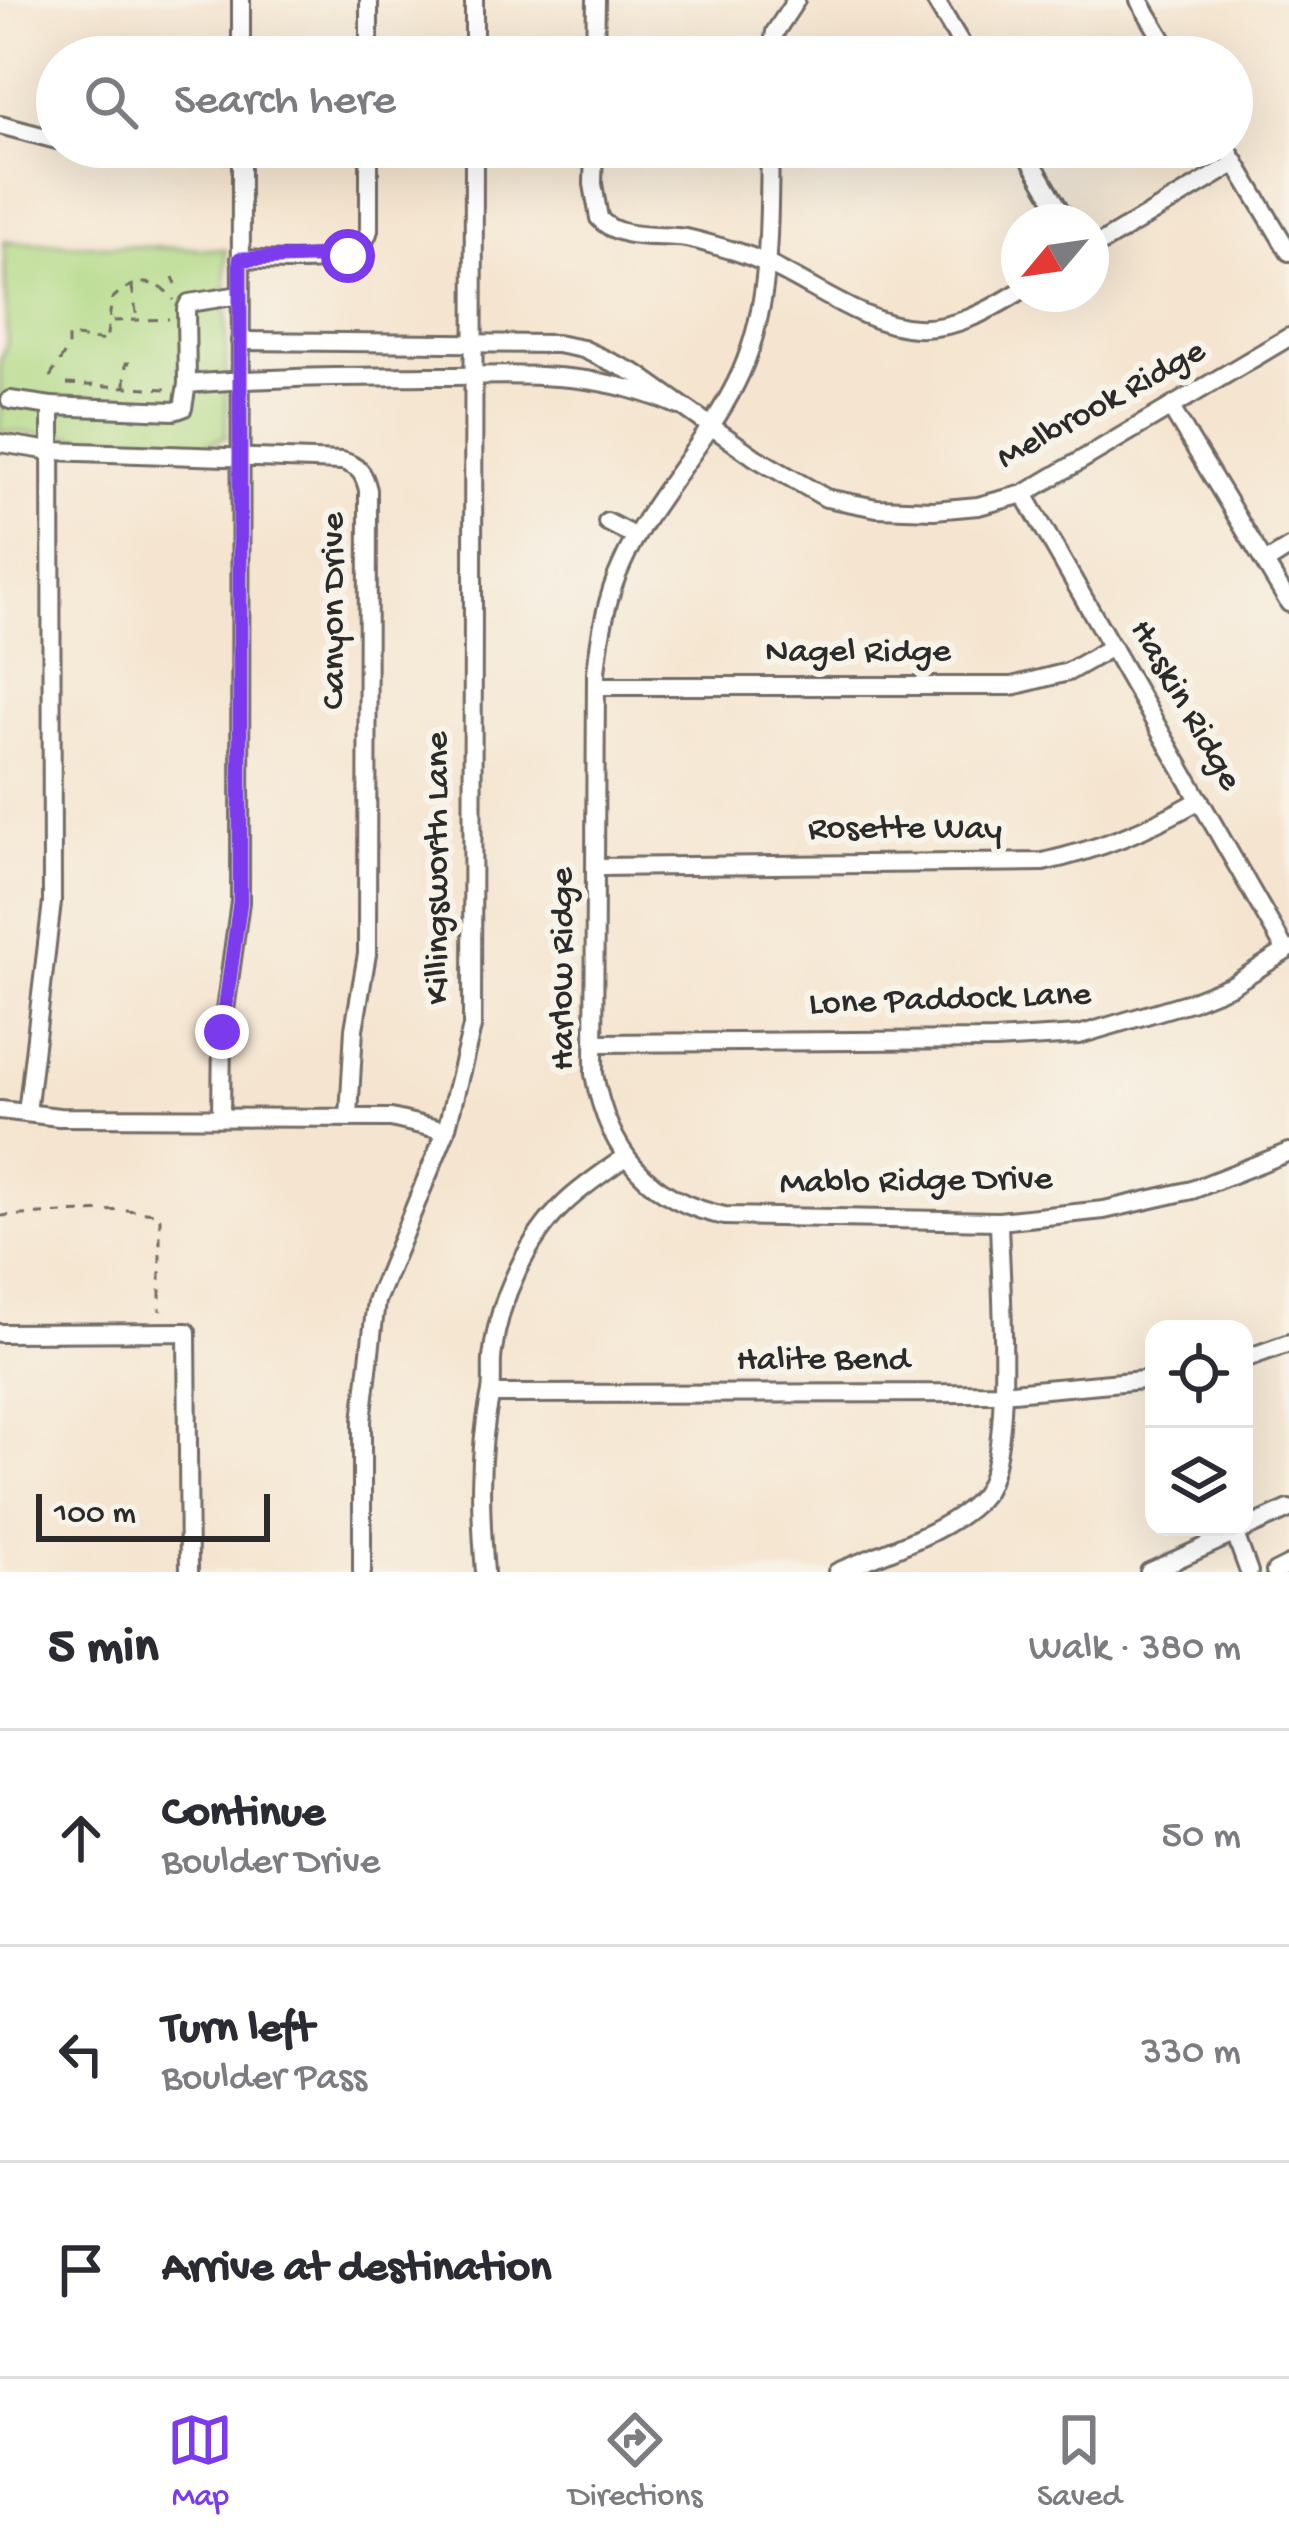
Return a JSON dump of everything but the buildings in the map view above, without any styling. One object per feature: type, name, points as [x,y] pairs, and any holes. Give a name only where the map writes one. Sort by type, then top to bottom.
[{"type":"street","points":[[241,0],[241,36]]},
{"type":"street","points":[[369,0],[369,36]]},
{"type":"street","points":[[474,0],[474,36]]},
{"type":"street","points":[[595,36],[596,0]]},
{"type":"street","points":[[774,36],[796,0]]},
{"type":"street","points":[[935,0],[956,36]]},
{"type":"street","points":[[1139,0],[1160,36]]},
{"type":"street","points":[[0,125],[36,134]]},
{"type":"street","points":[[221,1115],[222,1032],[240,902],[241,168]]},
{"type":"street","points":[[240,259],[332,259],[358,251],[369,230],[369,168]]},
{"type":"street","name":"Killingsworth Lane","points":[[362,1572],[362,1421],[376,1301],[446,1132],[472,1027],[474,168]]},
{"type":"street","points":[[594,168],[595,205],[605,226],[619,232],[685,238],[767,263],[896,326],[950,325],[1001,302]]},
{"type":"street","points":[[596,686],[607,606],[636,537],[710,427],[748,354],[767,263],[769,168]]},
{"type":"street","points":[[1035,168],[1056,204]]},
{"type":"street","points":[[1109,237],[1212,168]]},
{"type":"street","points":[[1239,168],[1289,252]]},
{"type":"street","points":[[10,400],[51,406],[184,408],[189,303],[240,296]]},
{"type":"street","name":"Melbrook Ridge","points":[[240,341],[557,344],[614,362],[802,487],[856,506],[934,510],[1024,494],[1289,337]]},
{"type":"street","points":[[404,341],[404,376]]},
{"type":"street","points":[[556,376],[557,344]]},
{"type":"street","name":"Melbrook Ridge","points":[[182,387],[240,380],[556,376],[621,384],[679,406]]},
{"type":"street","points":[[27,1113],[52,902],[51,406]]},
{"type":"street","points":[[1171,408],[1289,603]]},
{"type":"street","name":"Canyon Drive","points":[[0,443],[51,451],[342,461],[362,470],[368,490],[367,954],[350,1068],[349,1116]]},
{"type":"street","name":"Haskin Ridge","points":[[1024,494],[1288,950]]},
{"type":"street","points":[[608,522],[636,537]]},
{"type":"street","points":[[1265,563],[1289,548]]},
{"type":"street","name":"Nagel Ridge","points":[[596,686],[1012,686],[1068,672],[1112,647]]},
{"type":"street","name":"Harlow Ridge","points":[[596,686],[598,1097],[624,1158]]},
{"type":"street","name":"Rosette Way","points":[[598,867],[1043,862],[1098,850],[1200,800]]},
{"type":"street","name":"Lone Paddock Lane","points":[[595,1042],[995,1040],[1079,1035],[1232,985],[1288,950]]},
{"type":"street","points":[[0,1110],[59,1117],[391,1118],[446,1132]]},
{"type":"street","name":"Mablo Ridge Drive","points":[[624,1158],[682,1204],[725,1216],[999,1221],[1104,1210],[1192,1190],[1289,1152]]},
{"type":"street","points":[[485,1572],[480,1513],[484,1419],[491,1394],[493,1350],[511,1287],[532,1245],[563,1205],[624,1158]]},
{"type":"street","points":[[837,1572],[961,1516],[985,1493],[997,1461],[1001,1394],[999,1221]]},
{"type":"street","points":[[0,1333],[187,1332],[189,1572]]},
{"type":"street","points":[[1253,1356],[1289,1343]]},
{"type":"street","name":"Halite Bend","points":[[491,1394],[1001,1394],[1145,1380]]},
{"type":"street","points":[[1253,1525],[1289,1508]]},
{"type":"street","points":[[1149,1572],[1230,1536]]},
{"type":"street","points":[[1236,1536],[1250,1572]]},
{"type":"street","points":[[1275,1572],[1289,1565]]},
{"type":"path","points":[[173,277],[176,284]]},
{"type":"path","points":[[132,285],[137,320]]},
{"type":"path","points":[[50,377],[68,349],[68,337],[106,341],[112,298],[132,285],[160,286],[177,308]]},
{"type":"path","points":[[111,321],[177,319]]},
{"type":"path","points":[[125,388],[126,363],[132,363]]},
{"type":"path","points":[[67,384],[182,387]]},
{"type":"path","points":[[0,1216],[156,1213],[160,1218],[160,1311]]},
{"type":"green space","points":[[4,242],[226,250],[226,437],[201,446],[0,431],[0,361],[7,343]]},
{"type":"route","points":[[222,1032],[240,902],[240,259],[348,256]]}]
